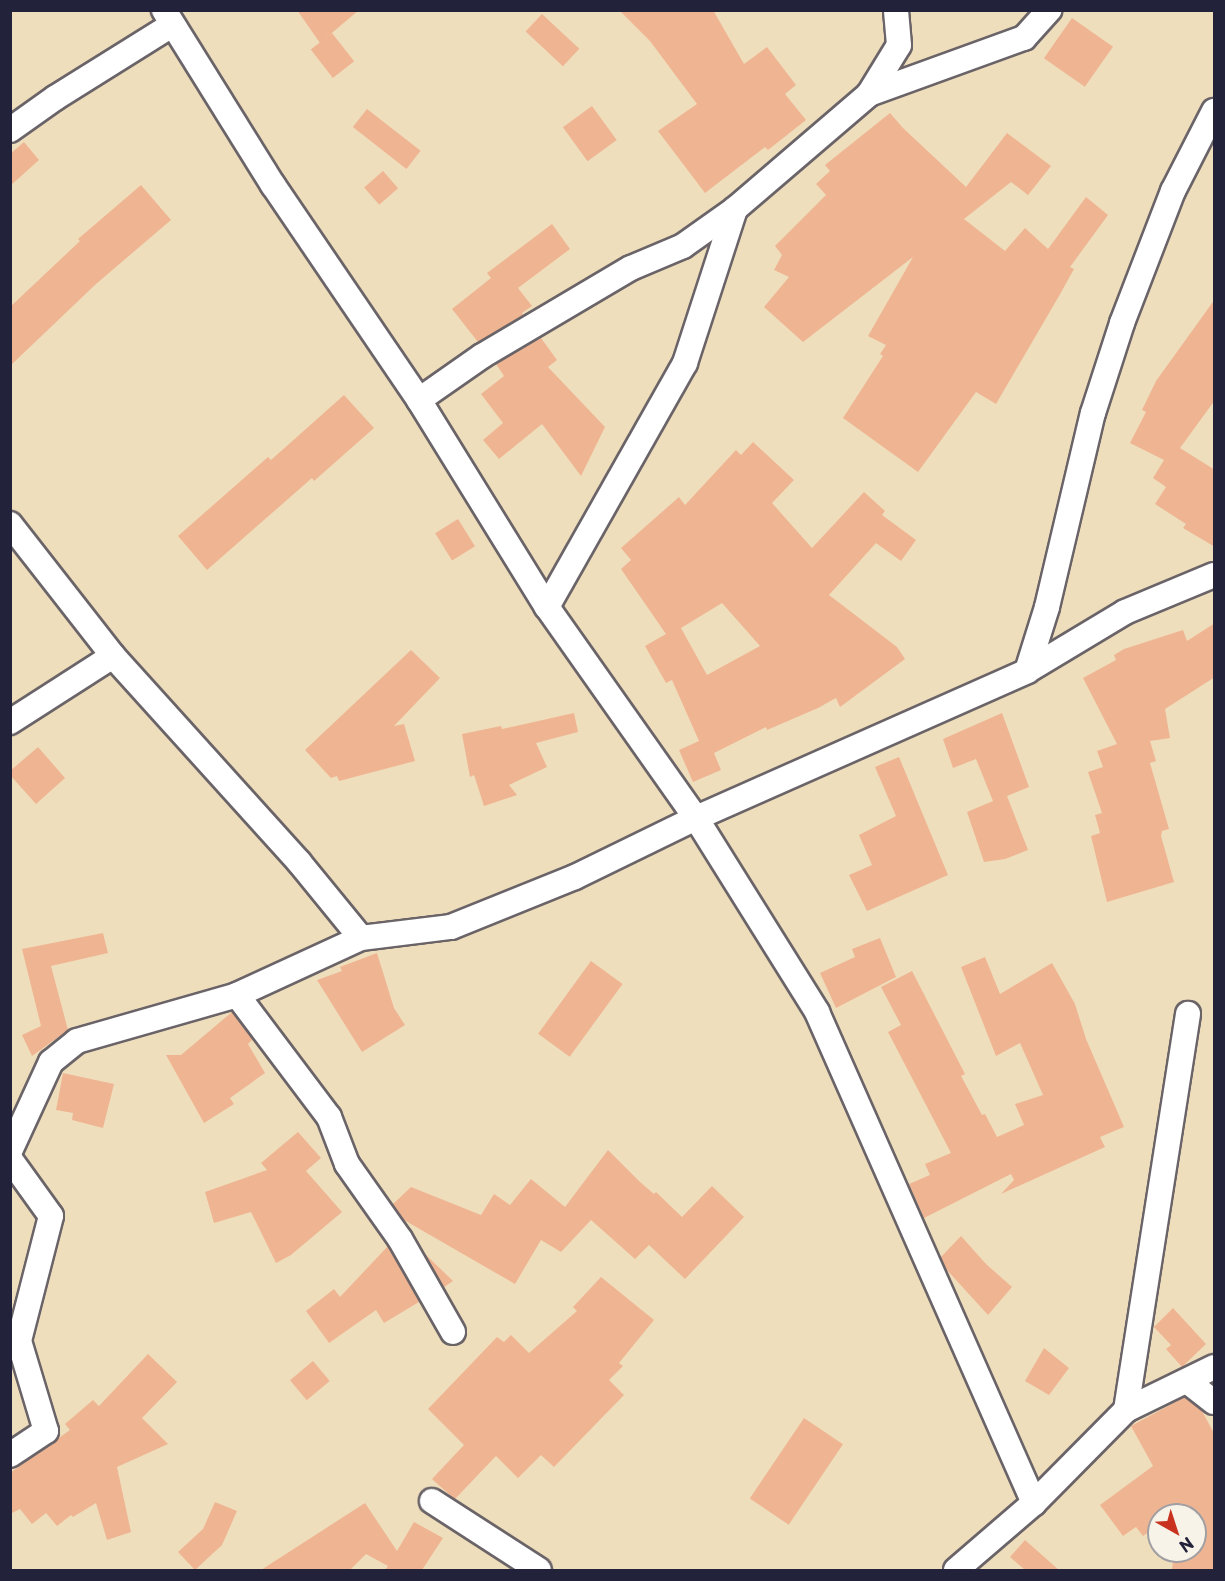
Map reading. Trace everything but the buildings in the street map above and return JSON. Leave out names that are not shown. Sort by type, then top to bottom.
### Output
[{"type":"street","points":[[419,400],[482,356],[631,268],[683,246],[735,209],[869,94],[899,45],[896,10]]},
{"type":"street","points":[[869,94],[1024,38],[1049,10]]},
{"type":"street","points":[[10,130],[168,18],[273,185],[419,400],[547,607],[696,818],[817,1012],[1034,1503]]},
{"type":"street","points":[[1027,671],[1047,607],[1093,413],[1122,323],[1173,191],[1215,111]]},
{"type":"street","points":[[547,607],[685,363],[735,209]]},
{"type":"street","points":[[10,524],[113,656],[299,862],[361,938]]},
{"type":"street","points":[[10,1151],[51,1062],[77,1041],[237,995],[361,938],[451,927],[575,878],[696,818],[1027,671],[1125,612],[1215,575]]},
{"type":"street","points":[[10,722],[113,656]]},
{"type":"street","points":[[237,995],[329,1118],[347,1164],[400,1239],[453,1332]]},
{"type":"street","points":[[1126,1410],[1188,1014]]},
{"type":"street","points":[[10,1159],[51,1216],[19,1341],[46,1431],[10,1455]]},
{"type":"street","points":[[957,1570],[1034,1503],[1126,1410],[1215,1367]]},
{"type":"street","points":[[1187,1381],[1215,1402]]},
{"type":"street","points":[[432,1501],[539,1570]]}]
